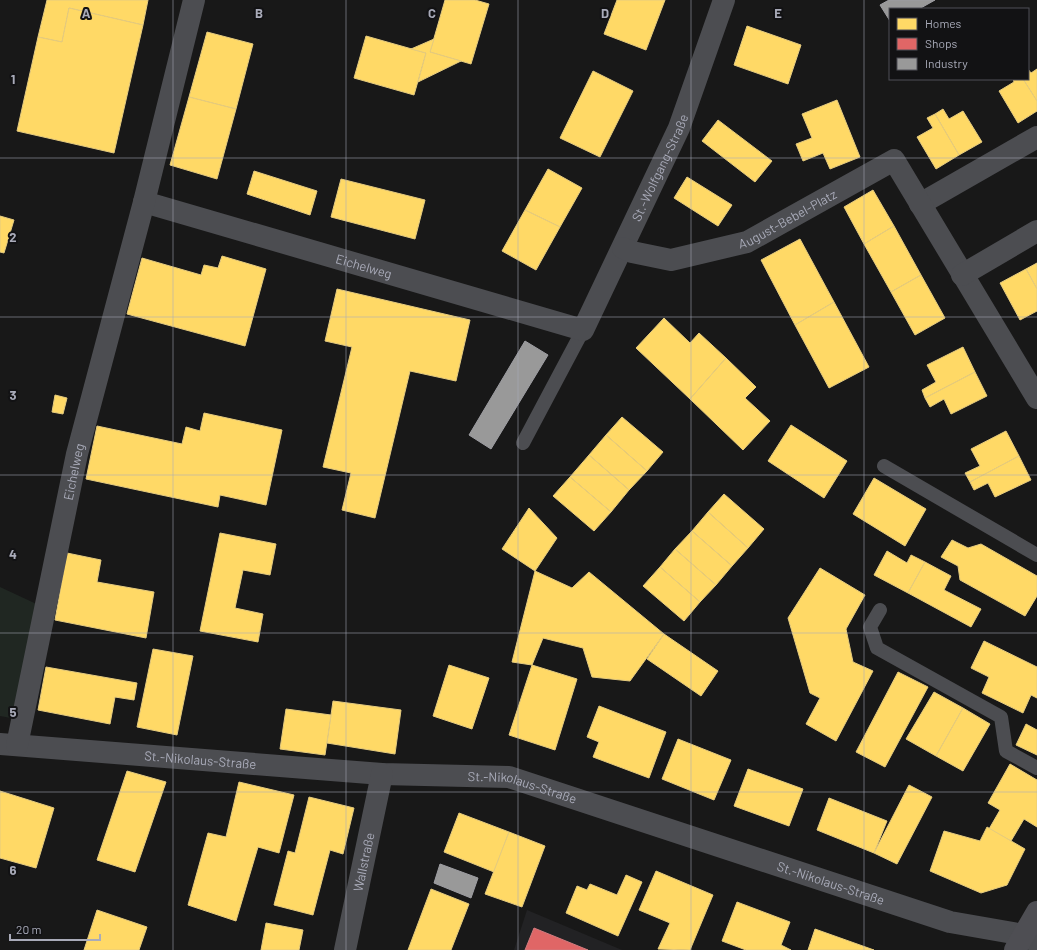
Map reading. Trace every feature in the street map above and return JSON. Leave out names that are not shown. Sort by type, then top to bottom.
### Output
[{"type":"main road","points":[[1025,942],[1037,912]]},
{"type":"street","name":"Eichelweg","points":[[9,745],[77,454],[144,202],[194,0]]},
{"type":"street","name":"St.-Wolfgang-Straße","points":[[584,330],[679,128],[724,0]]},
{"type":"street","points":[[920,204],[1037,137]]},
{"type":"street","name":"August-Bebel-Platz","points":[[623,248],[632,252],[671,260],[747,242],[894,160],[1037,398]]},
{"type":"street","name":"Eichelweg","points":[[144,202],[584,330]]},
{"type":"street","points":[[962,275],[1037,231]]},
{"type":"street","name":"St.-Nikolaus-Straße","points":[[9,745],[382,774],[509,777],[950,922],[1025,942]]},
{"type":"street","name":"Wallstraße","points":[[345,950],[382,774]]},
{"type":"lane","points":[[523,443],[584,330]]},
{"type":"lane","points":[[884,466],[1037,554]]},
{"type":"lane","points":[[880,610],[870,627],[877,648],[1001,717],[1006,751],[1037,768]]},
{"type":"shaded area","points":[[0,587],[45,608],[22,720],[0,716]]},
{"type":"shaded area","points":[[527,910],[622,950],[514,950]]},
{"type":"building: Homes","points":[[47,0],[148,0],[143,25],[69,8],[62,42],[38,37]]},
{"type":"building: Homes","points":[[445,0],[475,0],[489,4],[471,64],[430,52]]},
{"type":"building: Homes","points":[[617,0],[665,0],[646,50],[604,34]]},
{"type":"building: Homes","points":[[69,8],[143,25],[114,153],[17,131],[38,37],[62,42]]},
{"type":"building: Homes","points":[[747,26],[801,45],[788,84],[734,65]]},
{"type":"building: Homes","points":[[207,32],[253,44],[236,109],[189,97]]},
{"type":"building: Homes","points":[[366,36],[426,53],[414,95],[354,78]]},
{"type":"building: Homes","points":[[434,39],[430,52],[461,61],[418,82],[426,53],[411,49]]},
{"type":"building: Homes","points":[[1037,69],[1037,101],[1024,80],[1029,80],[1029,70],[1031,73]]},
{"type":"building: Homes","points":[[593,71],[633,91],[600,157],[560,138]]},
{"type":"building: Homes","points":[[1013,80],[1024,80],[1037,101],[1037,111],[1018,123],[999,91],[1014,82]]},
{"type":"building: Homes","points":[[189,97],[236,109],[217,179],[170,165]]},
{"type":"building: Homes","points":[[837,100],[860,157],[830,169],[823,153],[803,161],[796,144],[812,138],[802,114]]},
{"type":"building: Homes","points":[[943,109],[949,119],[963,111],[982,142],[959,155],[935,114]]},
{"type":"building: Homes","points":[[935,114],[959,155],[936,169],[917,137],[933,128],[927,118]]},
{"type":"building: Homes","points":[[718,120],[772,161],[755,182],[702,141]]},
{"type":"building: Homes","points":[[548,169],[582,188],[560,227],[525,210]]},
{"type":"building: Homes","points":[[254,171],[317,191],[310,215],[247,194]]},
{"type":"building: Homes","points":[[687,177],[732,205],[718,226],[674,198]]},
{"type":"building: Homes","points":[[341,179],[425,200],[415,239],[331,217]]},
{"type":"building: Homes","points":[[873,190],[894,226],[864,244],[844,207]]},
{"type":"building: Homes","points":[[525,210],[560,227],[536,270],[502,251]]},
{"type":"building: Homes","points":[[0,216],[14,220],[4,253],[0,252]]},
{"type":"building: Homes","points":[[894,226],[921,275],[891,292],[864,244]]},
{"type":"building: Homes","points":[[800,239],[834,302],[795,325],[761,260]]},
{"type":"building: Homes","points":[[222,256],[266,269],[245,346],[127,314],[142,258],[201,275],[204,265],[218,268]]},
{"type":"building: Homes","points":[[1037,263],[1037,289],[1026,269]]},
{"type":"building: Homes","points":[[1026,269],[1037,289],[1037,311],[1020,320],[1000,283]]},
{"type":"building: Homes","points":[[921,275],[945,318],[915,335],[891,292]]},
{"type":"building: Homes","points":[[337,289],[470,320],[456,381],[410,371],[375,518],[342,510],[351,473],[323,467],[352,347],[325,341]]},
{"type":"building: Homes","points":[[834,302],[869,367],[829,388],[795,325]]},
{"type":"building: Homes","points":[[664,318],[690,343],[699,333],[726,358],[690,399],[636,348]]},
{"type":"building: Homes","points":[[963,347],[975,372],[925,398],[922,390],[936,382],[927,365]]},
{"type":"building: Homes","points":[[726,358],[756,387],[745,398],[770,421],[743,450],[690,399]]},
{"type":"building: Homes","points":[[975,372],[987,396],[951,414],[944,399],[930,407],[925,398]]},
{"type":"building: Homes","points":[[55,395],[67,398],[63,414],[52,412]]},
{"type":"building: Homes","points":[[204,413],[282,430],[266,505],[220,495],[218,507],[86,479],[97,426],[182,444],[186,427],[200,431]]},
{"type":"building: Homes","points":[[622,417],[663,452],[647,471],[606,435]]},
{"type":"building: Homes","points":[[791,425],[847,461],[824,498],[768,461]]},
{"type":"building: Homes","points":[[1006,431],[1019,456],[970,482],[965,473],[980,466],[971,449]]},
{"type":"building: Homes","points":[[606,435],[647,471],[629,490],[589,455]]},
{"type":"building: Homes","points":[[589,455],[629,490],[611,512],[570,477]]},
{"type":"building: Homes","points":[[1019,456],[1031,480],[995,497],[988,483],[974,490],[970,482]]},
{"type":"building: Homes","points":[[570,477],[611,512],[594,531],[553,496]]},
{"type":"building: Homes","points":[[874,478],[926,509],[905,546],[853,514]]},
{"type":"building: Homes","points":[[724,494],[764,529],[748,548],[708,512]]},
{"type":"building: Homes","points":[[529,508],[557,538],[535,571],[502,549]]},
{"type":"building: Homes","points":[[708,512],[748,548],[732,566],[692,531]]},
{"type":"building: Homes","points":[[692,531],[732,566],[716,585],[675,549]]},
{"type":"building: Homes","points":[[220,533],[276,544],[270,575],[243,570],[235,608],[263,614],[258,642],[200,631]]},
{"type":"building: Homes","points":[[952,540],[968,548],[981,544],[1037,576],[1037,596],[1025,616],[960,580],[958,566],[941,557]]},
{"type":"building: Homes","points":[[675,549],[716,585],[700,602],[660,567]]},
{"type":"building: Homes","points":[[887,551],[907,563],[911,555],[925,562],[908,593],[874,575]]},
{"type":"building: Homes","points":[[67,553],[101,560],[97,582],[154,592],[146,638],[55,620]]},
{"type":"building: Homes","points":[[925,562],[951,576],[944,590],[981,609],[971,627],[908,593]]},
{"type":"building: Homes","points":[[660,567],[700,602],[684,621],[643,586]]},
{"type":"building: Homes","points":[[820,568],[865,595],[846,629],[853,662],[873,671],[836,741],[806,724],[820,698],[810,693],[788,618]]},
{"type":"building: Homes","points":[[535,571],[572,588],[589,572],[664,634],[630,681],[592,677],[583,648],[543,638],[532,665],[512,662]]},
{"type":"building: Homes","points":[[664,634],[718,671],[701,696],[647,659]]},
{"type":"building: Homes","points":[[984,641],[1037,667],[1037,698],[1031,695],[1023,713],[982,693],[989,677],[971,668]]},
{"type":"building: Homes","points":[[153,649],[193,656],[177,735],[137,727]]},
{"type":"building: Homes","points":[[449,665],[489,678],[472,729],[433,716]]},
{"type":"building: Homes","points":[[532,665],[577,679],[555,750],[509,735]]},
{"type":"building: Homes","points":[[46,667],[137,683],[134,700],[115,697],[110,724],[38,710]]},
{"type":"building: Homes","points":[[898,672],[928,687],[885,767],[856,752]]},
{"type":"building: Homes","points":[[934,692],[963,708],[936,756],[906,739]]},
{"type":"building: Homes","points":[[333,701],[401,710],[395,754],[327,743]]},
{"type":"building: Homes","points":[[599,706],[666,732],[649,778],[593,757],[599,742],[587,737]]},
{"type":"building: Homes","points":[[963,708],[990,724],[963,771],[936,756]]},
{"type":"building: Homes","points":[[286,709],[331,715],[325,755],[280,749]]},
{"type":"building: Homes","points":[[1026,724],[1037,730],[1037,755],[1016,745]]},
{"type":"building: Homes","points":[[678,739],[731,760],[714,800],[662,779]]},
{"type":"building: Homes","points":[[1010,764],[1037,780],[1037,827],[1024,819],[1011,841],[989,829],[1000,810],[988,803]]},
{"type":"building: Homes","points":[[748,769],[803,789],[789,826],[734,806]]},
{"type":"building: Homes","points":[[127,771],[166,782],[135,872],[97,860]]},
{"type":"building: Homes","points":[[239,782],[294,795],[279,853],[258,847],[236,921],[188,905],[208,833],[226,837]]},
{"type":"building: Homes","points":[[909,785],[932,797],[897,864],[874,853]]},
{"type":"building: Homes","points":[[0,791],[54,808],[36,868],[0,858]]},
{"type":"building: Homes","points":[[309,797],[354,808],[343,854],[330,850],[313,915],[274,905],[288,851],[295,853]]},
{"type":"building: Homes","points":[[829,798],[887,821],[874,853],[817,830]]},
{"type":"building: Homes","points":[[459,813],[509,832],[494,872],[444,852]]},
{"type":"building: Homes","points":[[987,827],[1025,849],[1007,885],[981,893],[930,871],[944,831],[980,841]]},
{"type":"building: Homes","points":[[509,832],[545,846],[522,907],[485,894]]},
{"type":"building: Homes","points":[[656,871],[713,895],[690,950],[658,949],[670,923],[639,910]]},
{"type":"building: Homes","points":[[626,875],[642,882],[618,936],[566,913],[577,886],[587,890],[590,884],[617,895]]},
{"type":"building: Homes","points":[[431,889],[469,904],[451,950],[408,950]]},
{"type":"building: Homes","points":[[737,902],[790,922],[781,945],[791,950],[746,950],[722,941]]},
{"type":"building: Homes","points":[[97,910],[147,927],[139,950],[84,950]]},
{"type":"building: Homes","points":[[266,923],[303,930],[299,950],[261,950]]},
{"type":"building: Homes","points":[[815,929],[874,950],[808,950]]},
{"type":"building: Shops","points":[[534,928],[588,950],[525,950]]},
{"type":"building: Industry","points":[[889,0],[935,0],[921,8],[889,8],[889,19],[880,5]]},
{"type":"building: Industry","points":[[525,341],[548,355],[491,449],[469,435]]},
{"type":"building: Industry","points":[[440,864],[478,878],[471,898],[434,883]]}]
